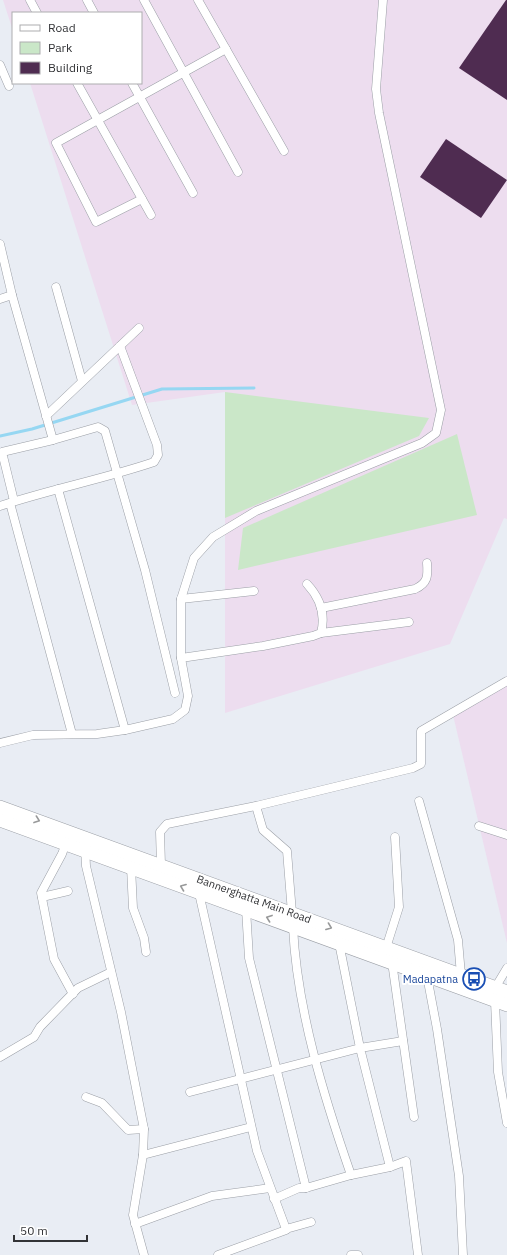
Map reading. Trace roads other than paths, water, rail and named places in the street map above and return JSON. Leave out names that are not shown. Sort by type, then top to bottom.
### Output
[{"type":"main road","name":"Bannerghatta Main Road","points":[[0,807],[87,845],[161,865],[461,975],[501,996]]},
{"type":"main road","points":[[0,820],[66,843],[87,845],[131,867],[427,976],[501,996]]},
{"type":"street","points":[[30,0],[36,12]]},
{"type":"street","points":[[86,0],[93,12]]},
{"type":"street","points":[[144,0],[238,172]]},
{"type":"street","points":[[198,0],[284,152]]},
{"type":"street","points":[[0,743],[33,735],[97,734],[125,730],[174,719],[185,710],[188,696],[180,658],[181,599],[194,558],[213,537],[256,511],[422,443],[436,433],[441,410],[379,113],[376,89],[382,0]]},
{"type":"street","points":[[142,199],[96,222],[56,143],[226,49]]},
{"type":"street","points":[[0,65],[9,86]]},
{"type":"street","points":[[78,84],[151,215]]},
{"type":"street","points":[[133,84],[193,193]]},
{"type":"street","points":[[0,244],[12,295],[53,440]]},
{"type":"street","points":[[56,287],[82,382]]},
{"type":"street","points":[[0,298],[12,295]]},
{"type":"street","points":[[46,416],[139,328]]},
{"type":"street","points":[[0,506],[58,488],[117,474],[154,462],[158,455],[157,445],[120,346]]},
{"type":"street","points":[[72,734],[12,502],[1,447],[53,440],[98,427],[105,431],[145,570],[175,693]]},
{"type":"street","points":[[58,488],[125,730]]},
{"type":"street","points":[[321,608],[415,589],[426,582],[428,577],[428,563]]},
{"type":"street","points":[[307,584],[317,594],[323,624],[321,633]]},
{"type":"street","points":[[181,599],[254,590]]},
{"type":"street","points":[[180,658],[263,646],[321,633],[409,622]]},
{"type":"street","points":[[161,865],[160,832],[167,824],[256,806],[413,768],[421,764],[421,731],[507,681]]},
{"type":"street","points":[[419,801],[458,940],[461,975]]},
{"type":"street","points":[[256,806],[263,830],[287,851],[292,913]]},
{"type":"street","points":[[479,826],[507,835]]},
{"type":"street","points":[[386,948],[399,907],[395,837]]},
{"type":"street","points":[[66,843],[62,854],[41,893],[54,958],[73,994]]},
{"type":"street","points":[[87,845],[86,866],[111,972],[144,1129],[143,1155],[133,1215],[144,1255]]},
{"type":"street","points":[[131,867],[133,908],[144,938],[146,952]]},
{"type":"street","points":[[42,897],[68,891]]},
{"type":"street","points":[[199,893],[259,1160],[286,1230]]},
{"type":"street","points":[[246,909],[249,958],[306,1188]]},
{"type":"street","points":[[293,927],[295,961],[316,1059],[327,1106],[351,1175]]},
{"type":"street","points":[[339,943],[360,1048],[390,1167]]},
{"type":"street","points":[[392,962],[414,1117]]},
{"type":"street","points":[[507,968],[501,996],[498,1072],[507,1123]]},
{"type":"street","points":[[0,1057],[34,1037],[40,1027],[78,988],[111,972]]},
{"type":"street","points":[[427,976],[438,1029],[459,1176],[463,1255]]},
{"type":"street","points":[[190,1092],[360,1048],[403,1041]]},
{"type":"street","points":[[86,1097],[102,1103],[128,1130],[144,1129]]},
{"type":"street","points":[[143,1155],[251,1127]]},
{"type":"street","points":[[274,1199],[299,1188],[306,1188],[351,1175],[390,1167],[406,1161],[418,1255]]},
{"type":"street","points":[[135,1224],[212,1196],[270,1188]]},
{"type":"street","points":[[218,1255],[311,1222]]},
{"type":"street","points":[[351,1255],[358,1255]]},
{"type":"waterway","points":[[0,436],[32,429],[162,389],[254,388]]},
{"type":"place","name":"Madapatna","points":[[474,979]]}]
